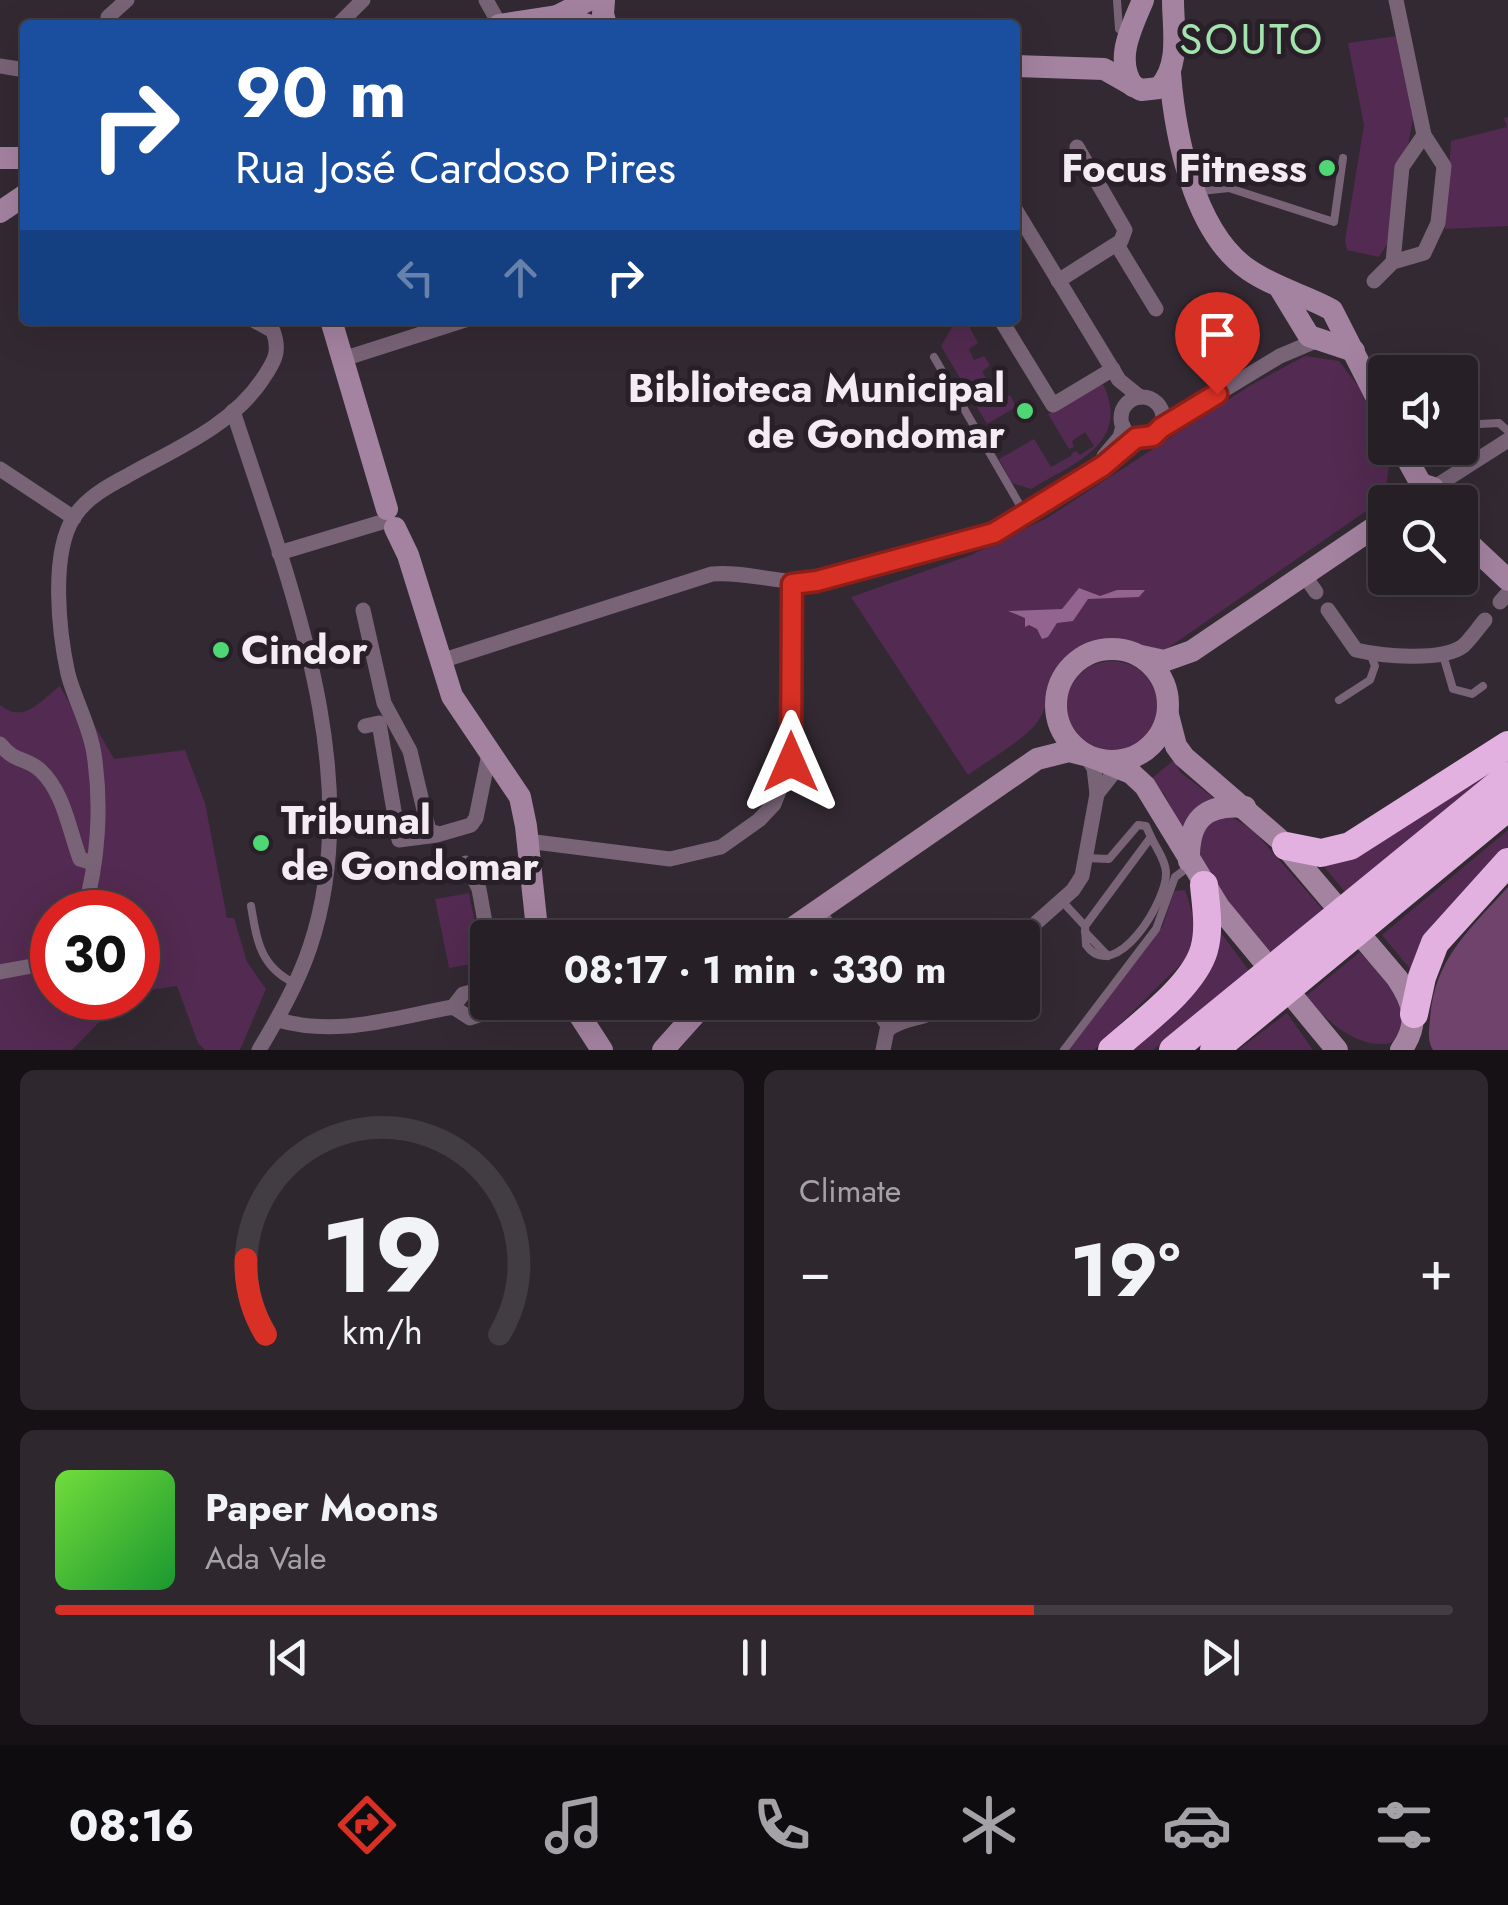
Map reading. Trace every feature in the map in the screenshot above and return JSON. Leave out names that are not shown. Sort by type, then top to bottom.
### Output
[{"type":"highway","points":[[1286,846],[1321,853],[1350,846],[1508,745]]},
{"type":"highway","points":[[1173,1050],[1508,776]]},
{"type":"highway","points":[[1214,1050],[1508,808]]},
{"type":"highway","points":[[1410,1037],[1422,977],[1435,944],[1508,862]]},
{"type":"highway","points":[[1112,1050],[1187,981],[1203,953],[1208,929],[1195,870]]},
{"type":"main road","points":[[532,20],[557,16],[590,0]]},
{"type":"main road","points":[[1137,88],[1125,70],[1130,31],[1140,0]]},
{"type":"main road","points":[[1172,0],[1174,54],[1170,73],[1178,134],[1211,230],[1230,255],[1281,290],[1317,326],[1354,351],[1368,379]]},
{"type":"main road","points":[[557,16],[571,20]]},
{"type":"main road","points":[[1020,66],[1104,69],[1161,108],[1178,134]]},
{"type":"main road","points":[[1137,88],[1159,88],[1170,73]]},
{"type":"main road","points":[[333,325],[388,520],[408,555],[460,710],[520,796],[536,920]]},
{"type":"main road","points":[[1037,759],[1054,730],[1062,679],[1087,654],[1122,649],[1164,661],[1192,652],[1310,584],[1368,535]]},
{"type":"main road","points":[[1478,557],[1506,592]]},
{"type":"main road","points":[[802,920],[1037,759],[1069,751],[1111,760],[1152,746],[1162,732],[1173,674],[1192,652]]},
{"type":"main road","points":[[1138,655],[1153,665],[1163,680],[1176,746],[1184,757],[1286,846],[1388,966],[1410,998],[1410,1037]]},
{"type":"main road","points":[[1056,713],[1071,744],[1111,760],[1158,801],[1195,870],[1242,936],[1338,1050]]},
{"type":"main road","points":[[1195,870],[1192,831],[1199,819],[1210,810],[1245,807]]},
{"type":"main road","points":[[583,1020],[602,1050]]},
{"type":"main road","points":[[672,1046],[692,1020]]},
{"type":"street","points":[[109,20],[127,0]]},
{"type":"street","points":[[343,20],[363,0]]},
{"type":"street","points":[[1374,280],[1393,262],[1424,253],[1438,224],[1444,166],[1424,136],[1396,0]]},
{"type":"street","points":[[1393,262],[1402,167],[1424,136]]},
{"type":"street","points":[[1058,281],[1122,242],[1125,230],[1078,146]]},
{"type":"street","points":[[999,525],[1020,507],[1108,453],[1120,438],[1124,408],[1116,375],[1020,217]]},
{"type":"street","points":[[1116,244],[1156,309]]},
{"type":"street","points":[[88,890],[98,796],[94,750],[68,674],[58,572],[74,518],[99,491],[205,433],[256,389],[274,362],[278,346],[273,331],[263,325]]},
{"type":"street","points":[[343,359],[449,325]]},
{"type":"street","points":[[1005,325],[1053,405],[1116,375]]},
{"type":"street","points":[[1122,426],[1136,438],[1148,439],[1195,405],[1280,356],[1317,326]]},
{"type":"street","points":[[1116,375],[1163,414],[1161,428]]},
{"type":"street","points":[[1124,408],[1148,400],[1195,405]]},
{"type":"street","points":[[234,411],[279,553],[320,704],[331,775],[332,825],[325,884],[310,947],[278,1020],[259,1050]]},
{"type":"street","points":[[441,660],[712,574],[750,574],[792,584],[817,581],[950,544],[999,525],[1103,466],[1136,438]]},
{"type":"street","points":[[1438,485],[1508,440]]},
{"type":"street","points":[[0,469],[74,518]]},
{"type":"street","points":[[279,553],[388,520]]},
{"type":"street","points":[[527,842],[670,858],[721,847],[759,820],[774,804],[791,762],[792,584]]},
{"type":"street","points":[[363,610],[384,703],[410,751],[426,826],[440,834]]},
{"type":"street","points":[[1328,610],[1356,650],[1370,653],[1443,655],[1462,646],[1484,620]]},
{"type":"street","points":[[365,726],[379,723],[400,840],[462,830],[476,818],[490,748]]},
{"type":"street","points":[[0,744],[6,758],[40,770],[52,786],[80,859],[92,864]]},
{"type":"street","points":[[1097,794],[1094,768],[1111,760]]},
{"type":"street","points":[[1039,920],[1079,884],[1097,794],[1111,760]]},
{"type":"street","points":[[466,864],[479,890],[485,920]]},
{"type":"street","points":[[812,913],[815,920]]},
{"type":"street","points":[[812,913],[819,920]]},
{"type":"street","points":[[0,972],[30,966]]},
{"type":"street","points":[[278,1020],[305,1028],[336,1029],[452,1007],[462,994],[470,992]]},
{"type":"street","points":[[452,1007],[470,1018]]},
{"type":"street","points":[[891,1020],[896,1025]]},
{"type":"street","points":[[883,1050],[896,1025],[894,1020]]},
{"type":"street","points":[[896,1025],[918,1020]]},
{"type":"lane","points":[[1116,0],[1119,28],[1130,31]]},
{"type":"lane","points":[[1196,192],[1229,188],[1334,222],[1343,158]]},
{"type":"lane","points":[[934,356],[1020,507]]},
{"type":"lane","points":[[1478,424],[1499,423],[1508,431]]},
{"type":"lane","points":[[1340,700],[1370,680],[1375,666],[1370,653]]},
{"type":"lane","points":[[1443,655],[1453,689],[1472,694],[1482,686]]},
{"type":"lane","points":[[1061,900],[1085,929],[1090,951],[1108,956],[1126,948],[1155,910],[1166,872],[1146,826],[1138,824],[1109,858],[1086,858]]},
{"type":"lane","points":[[1085,929],[1151,837]]},
{"type":"lane","points":[[1064,1050],[1156,929],[1175,877],[1195,870]]},
{"type":"lane","points":[[251,906],[260,953],[276,974],[294,983]]},
{"type":"shaded area","points":[[1397,36],[1413,118],[1391,238],[1379,257],[1347,250],[1345,240],[1364,125],[1348,43]]},
{"type":"shaded area","points":[[1508,117],[1508,226],[1445,229],[1451,141],[1507,127],[1504,118]]},
{"type":"shaded area","points":[[953,325],[970,325],[978,343],[969,349],[974,360],[984,356],[990,365],[982,372],[988,381],[997,376],[1002,384],[994,391],[1000,401],[1010,395],[1016,407],[987,424],[941,346]]},
{"type":"shaded area","points":[[1305,356],[1339,361],[1368,405],[1368,465],[1389,465],[1386,485],[1368,485],[1368,510],[1165,650],[1111,642],[1076,651],[1059,668],[1036,724],[968,775],[851,597],[971,555],[1047,518],[1251,385]]},
{"type":"shaded area","points":[[1102,382],[1110,403],[1110,421],[1094,449],[1031,489],[1012,483],[999,459],[1034,439],[1051,467],[1076,451],[1080,455],[1094,446],[1085,432],[1072,441],[1074,447],[1069,449],[1048,414]]},
{"type":"shaded area","points":[[1079,588],[1100,596],[1117,590],[1145,590],[1139,597],[1088,599],[1073,621],[1057,623],[1048,637],[1042,639],[1037,629],[1025,627],[1025,618],[1008,611],[1062,609]]},
{"type":"shaded area","points":[[1112,661],[1129,665],[1144,675],[1154,690],[1158,707],[1154,724],[1144,739],[1129,749],[1112,753],[1095,749],[1080,739],[1070,724],[1066,707],[1070,690],[1080,675],[1095,665]]},
{"type":"shaded area","points":[[60,686],[77,717],[95,726],[114,759],[185,750],[205,803],[227,918],[234,918],[247,962],[266,989],[240,1050],[205,1050],[198,1043],[177,986],[160,989],[160,890],[30,890],[30,1020],[101,1020],[72,1050],[0,1050],[0,705],[24,712]]},
{"type":"shaded area","points":[[1508,755],[1508,762],[1345,892],[1323,865]]},
{"type":"shaded area","points":[[1174,760],[1180,772],[1215,799],[1189,817],[1181,828],[1165,795],[1151,779]]},
{"type":"shaded area","points":[[1230,816],[1252,829],[1324,911],[1271,954],[1201,862],[1198,837],[1211,821]]},
{"type":"shaded area","points":[[1508,830],[1508,849],[1411,970],[1382,935]]},
{"type":"shaded area","points":[[1508,887],[1508,1050],[1433,1050],[1429,1028],[1433,998],[1446,962]]},
{"type":"shaded area","points":[[1185,890],[1194,926],[1185,960],[1094,1050],[1069,1050],[1163,925],[1174,891]]},
{"type":"shaded area","points":[[469,893],[474,920],[470,920],[470,964],[449,968],[435,899]]},
{"type":"shaded area","points":[[1213,933],[1221,933],[1250,972],[1153,1050],[1121,1050]]},
{"type":"shaded area","points":[[1360,952],[1400,1000],[1402,1023],[1391,1043],[1366,1042],[1342,1031],[1306,996]]},
{"type":"shaded area","points":[[1287,1013],[1313,1050],[1238,1050]]},
{"type":"place","name":"Focus Fitness","points":[[1327,168]]},
{"type":"place","name":"Biblioteca Municipal de Gondomar","points":[[1025,411]]},
{"type":"place","name":"Cindor","points":[[221,650]]},
{"type":"place","name":"Tribunal de Gondomar","points":[[261,843]]},
{"type":"district","name":"SOUTO","points":[[1252,39]]},
{"type":"route","points":[[791,762],[792,584],[817,581],[994,533],[1103,466],[1136,438],[1148,439],[1217,394]]}]
